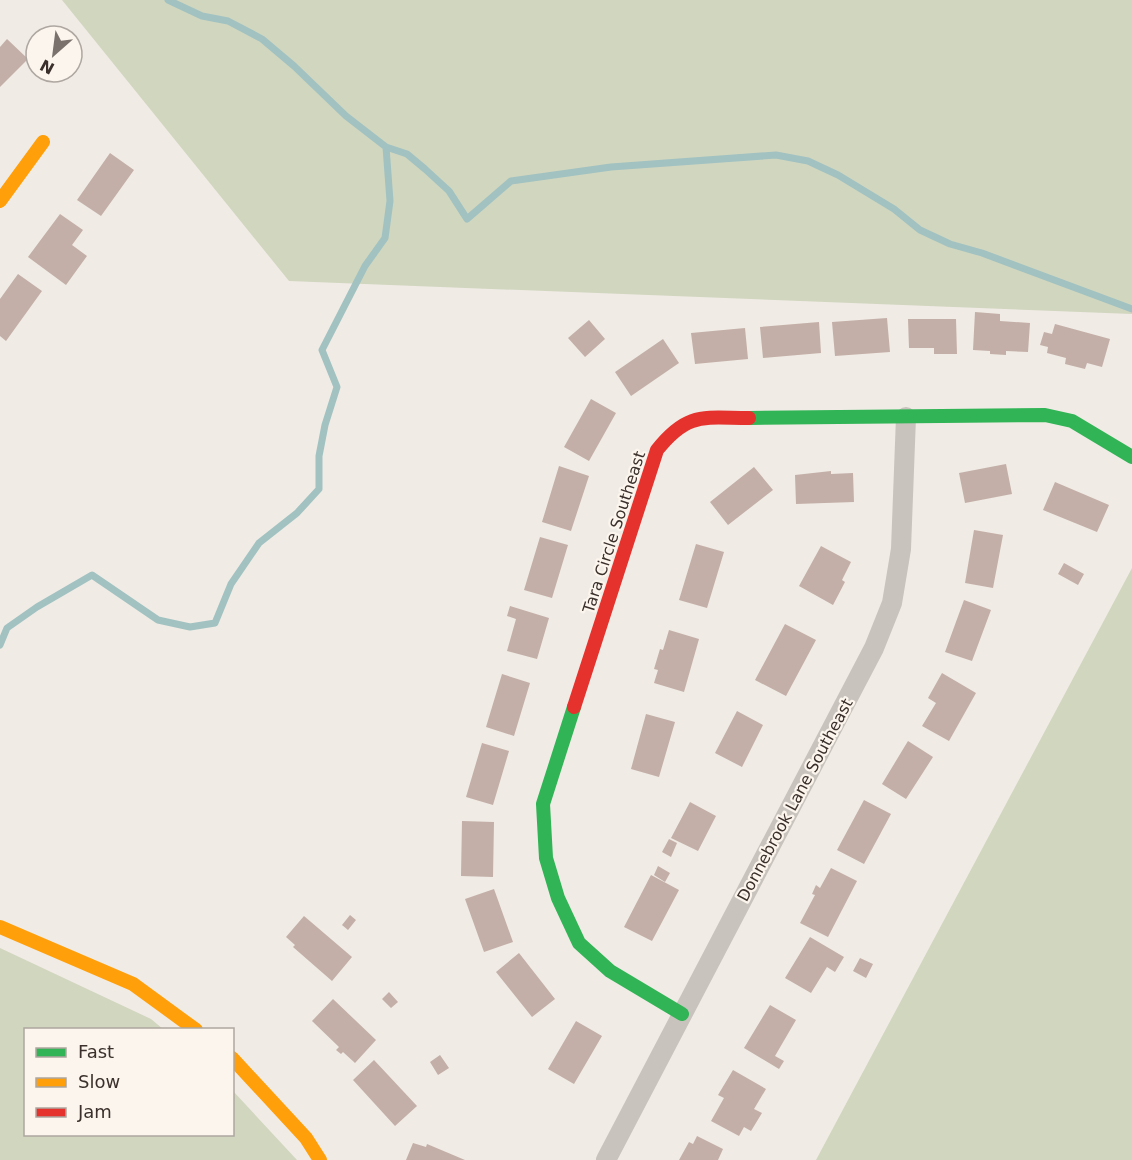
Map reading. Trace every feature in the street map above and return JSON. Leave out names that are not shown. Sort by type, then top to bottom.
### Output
[{"type":"street","points":[[0,201],[42,142]]},
{"type":"street","name":"Tara Circle Southeast","points":[[682,1014],[610,971],[579,943],[558,898],[546,858],[543,804],[657,450],[671,432],[695,418],[1046,415],[1072,421],[1132,457]]},
{"type":"street","name":"Donnebrook Lane Southeast","points":[[606,1160],[874,648],[892,603],[901,549],[906,417]]},
{"type":"street","points":[[1,927],[133,984],[195,1028]]},
{"type":"street","points":[[234,1060],[306,1138],[320,1160]]},
{"type":"green space","points":[[62,0],[1132,0],[1132,314],[289,281],[84,27],[84,24],[81,24]]},
{"type":"green space","points":[[1132,568],[1132,1160],[816,1160]]},
{"type":"green space","points":[[0,948],[151,1019],[162,1028],[24,1028],[24,1136],[234,1136],[234,1092],[297,1160],[0,1160]]},
{"type":"building","points":[[7,39],[24,55],[24,63],[0,87],[0,47]]},
{"type":"building","points":[[110,153],[134,170],[101,216],[77,200]]},
{"type":"building","points":[[60,214],[83,230],[72,245],[87,256],[66,285],[28,257]]},
{"type":"building","points":[[18,274],[42,291],[6,341],[0,336],[0,299]]},
{"type":"building","points":[[975,312],[1000,314],[1000,321],[1030,323],[1028,352],[1006,351],[1006,355],[973,350]]},
{"type":"building","points":[[887,318],[890,352],[835,356],[832,322]]},
{"type":"building","points":[[908,319],[956,319],[957,354],[934,354],[934,348],[909,348]]},
{"type":"building","points":[[589,320],[605,339],[585,357],[568,338]]},
{"type":"building","points":[[819,322],[821,353],[763,358],[760,327]]},
{"type":"building","points":[[1055,324],[1110,339],[1102,367],[1087,363],[1085,369],[1065,364],[1066,358],[1047,353],[1048,347],[1040,345],[1044,332],[1052,334]]},
{"type":"building","points":[[745,328],[748,359],[695,364],[691,333]]},
{"type":"building","points":[[663,339],[679,363],[631,396],[615,372]]},
{"type":"building","points":[[591,399],[616,413],[589,461],[564,447]]},
{"type":"building","points":[[1006,464],[1012,494],[965,503],[959,473]]},
{"type":"building","points":[[559,466],[589,476],[571,531],[542,522]]},
{"type":"building","points":[[754,467],[773,490],[728,525],[710,502]]},
{"type":"building","points":[[831,471],[831,474],[853,473],[854,502],[796,504],[795,475]]},
{"type":"building","points":[[1055,482],[1109,505],[1097,532],[1043,510]]},
{"type":"building","points":[[974,530],[1003,535],[993,588],[965,583]]},
{"type":"building","points":[[540,537],[568,545],[552,598],[524,590]]},
{"type":"building","points":[[696,544],[724,552],[707,608],[679,600]]},
{"type":"building","points":[[821,546],[851,562],[842,580],[845,582],[833,605],[799,586]]},
{"type":"building","points":[[1064,563],[1084,574],[1078,585],[1058,574]]},
{"type":"building","points":[[964,600],[991,610],[972,661],[945,652]]},
{"type":"building","points":[[510,606],[549,618],[537,659],[507,651],[516,619],[507,616]]},
{"type":"building","points":[[785,624],[816,640],[786,696],[755,680]]},
{"type":"building","points":[[669,630],[699,639],[684,692],[654,683],[658,670],[654,669]]},
{"type":"building","points":[[942,673],[976,693],[949,741],[922,726],[936,703],[928,698]]},
{"type":"building","points":[[502,674],[530,683],[514,736],[486,727]]},
{"type":"building","points":[[737,711],[763,725],[742,767],[715,753]]},
{"type":"building","points":[[646,714],[675,722],[659,777],[631,769]]},
{"type":"building","points":[[908,741],[933,757],[906,799],[882,784]]},
{"type":"building","points":[[482,743],[509,751],[493,805],[466,797]]},
{"type":"building","points":[[864,800],[891,814],[864,864],[837,850]]},
{"type":"building","points":[[690,802],[716,816],[698,851],[671,838]]},
{"type":"building","points":[[462,821],[494,822],[493,877],[461,876]]},
{"type":"building","points":[[669,839],[677,843],[671,857],[662,852]]},
{"type":"building","points":[[658,866],[670,873],[665,882],[654,875]]},
{"type":"building","points":[[831,868],[857,881],[828,937],[800,923],[815,895],[812,894],[816,885],[820,888]]},
{"type":"building","points":[[651,875],[679,890],[652,941],[624,927]]},
{"type":"building","points":[[494,889],[513,942],[484,952],[465,899]]},
{"type":"building","points":[[350,915],[356,920],[348,930],[342,925]]},
{"type":"building","points":[[304,916],[352,957],[332,981],[293,947],[295,945],[286,937]]},
{"type":"building","points":[[810,937],[844,957],[835,972],[827,967],[811,993],[785,978]]},
{"type":"building","points":[[519,953],[555,999],[532,1017],[496,972]]},
{"type":"building","points":[[860,958],[873,964],[866,978],[853,971]]},
{"type":"building","points":[[389,992],[398,1002],[391,1008],[382,999]]},
{"type":"building","points":[[333,999],[376,1040],[355,1063],[343,1052],[341,1054],[336,1050],[339,1047],[312,1021]]},
{"type":"building","points":[[770,1005],[796,1020],[775,1056],[784,1061],[779,1069],[744,1048]]},
{"type":"building","points":[[576,1021],[602,1036],[574,1084],[548,1069]]},
{"type":"building","points":[[440,1055],[449,1068],[438,1075],[430,1062]]},
{"type":"building","points":[[374,1060],[417,1106],[395,1126],[353,1080]]},
{"type":"building","points":[[733,1070],[766,1089],[754,1109],[762,1113],[751,1131],[744,1127],[739,1136],[711,1121],[724,1098],[718,1095]]},
{"type":"building","points":[[697,1136],[723,1149],[718,1160],[679,1160],[689,1142],[693,1144]]},
{"type":"building","points":[[413,1143],[426,1147],[427,1144],[465,1160],[406,1160]]},
{"type":"waterway","points":[[168,0],[202,16],[228,21],[262,39],[346,116],[386,147],[407,154],[425,169],[449,191],[467,219],[511,181],[611,167],[776,155],[808,161],[838,175],[894,209],[920,230],[950,244],[982,253],[1132,309]]},
{"type":"waterway","points":[[0,645],[7,628],[37,607],[92,575],[158,620],[190,627],[215,623],[231,584],[259,543],[297,513],[319,489],[319,456],[325,425],[337,387],[322,350],[365,266],[385,238],[390,201],[386,147]]},
{"type":"traffic: fast","points":[[749,418],[1045,415],[1072,421],[1132,457]]},
{"type":"traffic: fast","points":[[574,707],[543,804],[546,858],[558,898],[579,943],[610,971],[682,1014]]},
{"type":"traffic: slow","points":[[0,201],[43,142]]},
{"type":"traffic: slow","points":[[0,927],[133,984],[193,1028]]},
{"type":"traffic: slow","points":[[234,1060],[306,1138],[320,1160]]},
{"type":"traffic: jam","points":[[574,707],[657,450],[678,429],[698,419],[749,418]]}]
